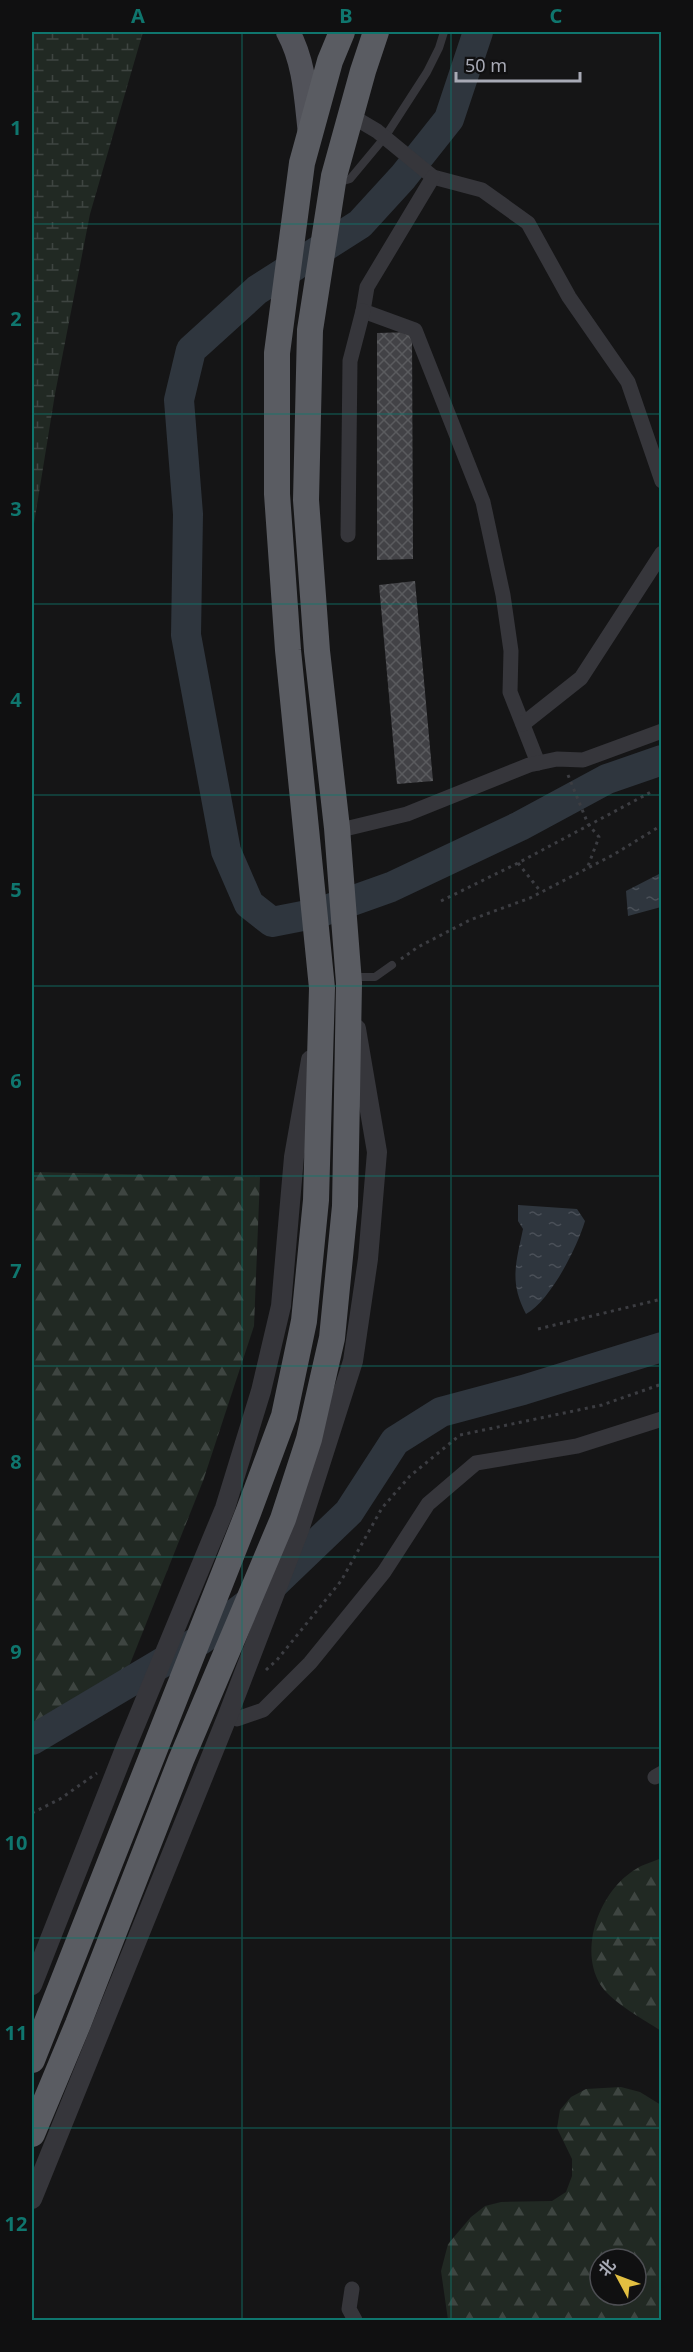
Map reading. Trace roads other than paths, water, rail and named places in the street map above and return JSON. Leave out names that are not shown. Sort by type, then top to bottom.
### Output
[{"type":"highway","points":[[32,2060],[248,1513],[284,1416],[304,1321],[316,1200],[322,988],[288,650],[277,494],[277,353],[302,164],[330,61],[342,32]]},
{"type":"highway","points":[[32,2134],[78,2024],[181,1760],[291,1525],[332,1338],[345,1206],[349,980],[337,828],[317,651],[306,500],[310,330],[334,180],[350,115],[376,32]]},
{"type":"main road","points":[[288,32],[295,45],[302,73],[310,135]]},
{"type":"street","points":[[350,115],[385,137],[433,177],[482,190],[528,223],[569,297],[628,382],[662,481]]},
{"type":"street","points":[[348,535],[350,361],[367,287],[433,177]]},
{"type":"street","points":[[363,311],[414,330],[483,502],[492,536],[507,618],[511,651],[510,692],[538,763]]},
{"type":"street","points":[[523,724],[581,678],[662,553]]},
{"type":"street","points":[[337,828],[350,828],[407,814],[538,763],[557,759],[583,760],[662,731]]},
{"type":"street","points":[[32,1985],[123,1754],[225,1508],[261,1391],[281,1306],[294,1156],[322,988]]},
{"type":"street","points":[[228,1715],[237,1719],[263,1710],[310,1663],[384,1572],[428,1504],[476,1463],[577,1446],[662,1419]]},
{"type":"street","points":[[32,2199],[228,1715],[291,1525]]},
{"type":"street","points":[[352,2289],[349,2308],[355,2320]]},
{"type":"lane","points":[[334,180],[350,179],[385,137],[427,72],[444,32]]},
{"type":"lane","points":[[349,980],[375,977],[392,965]]},
{"type":"water","points":[[661,873],[661,907],[628,916],[626,891]]},
{"type":"water","points":[[518,1205],[577,1209],[585,1221],[562,1273],[544,1298],[526,1314],[517,1292],[516,1282],[516,1262],[523,1229],[518,1221]]},
{"type":"waterway","points":[[478,32],[449,119],[403,177],[360,224],[257,290],[191,350],[179,400],[188,514],[186,635],[226,851],[249,904],[272,922],[318,913],[391,887],[520,826],[607,779],[662,760]]},
{"type":"waterway","points":[[32,1740],[202,1639],[275,1583],[349,1512],[395,1441],[441,1412],[523,1390],[662,1347]]}]
